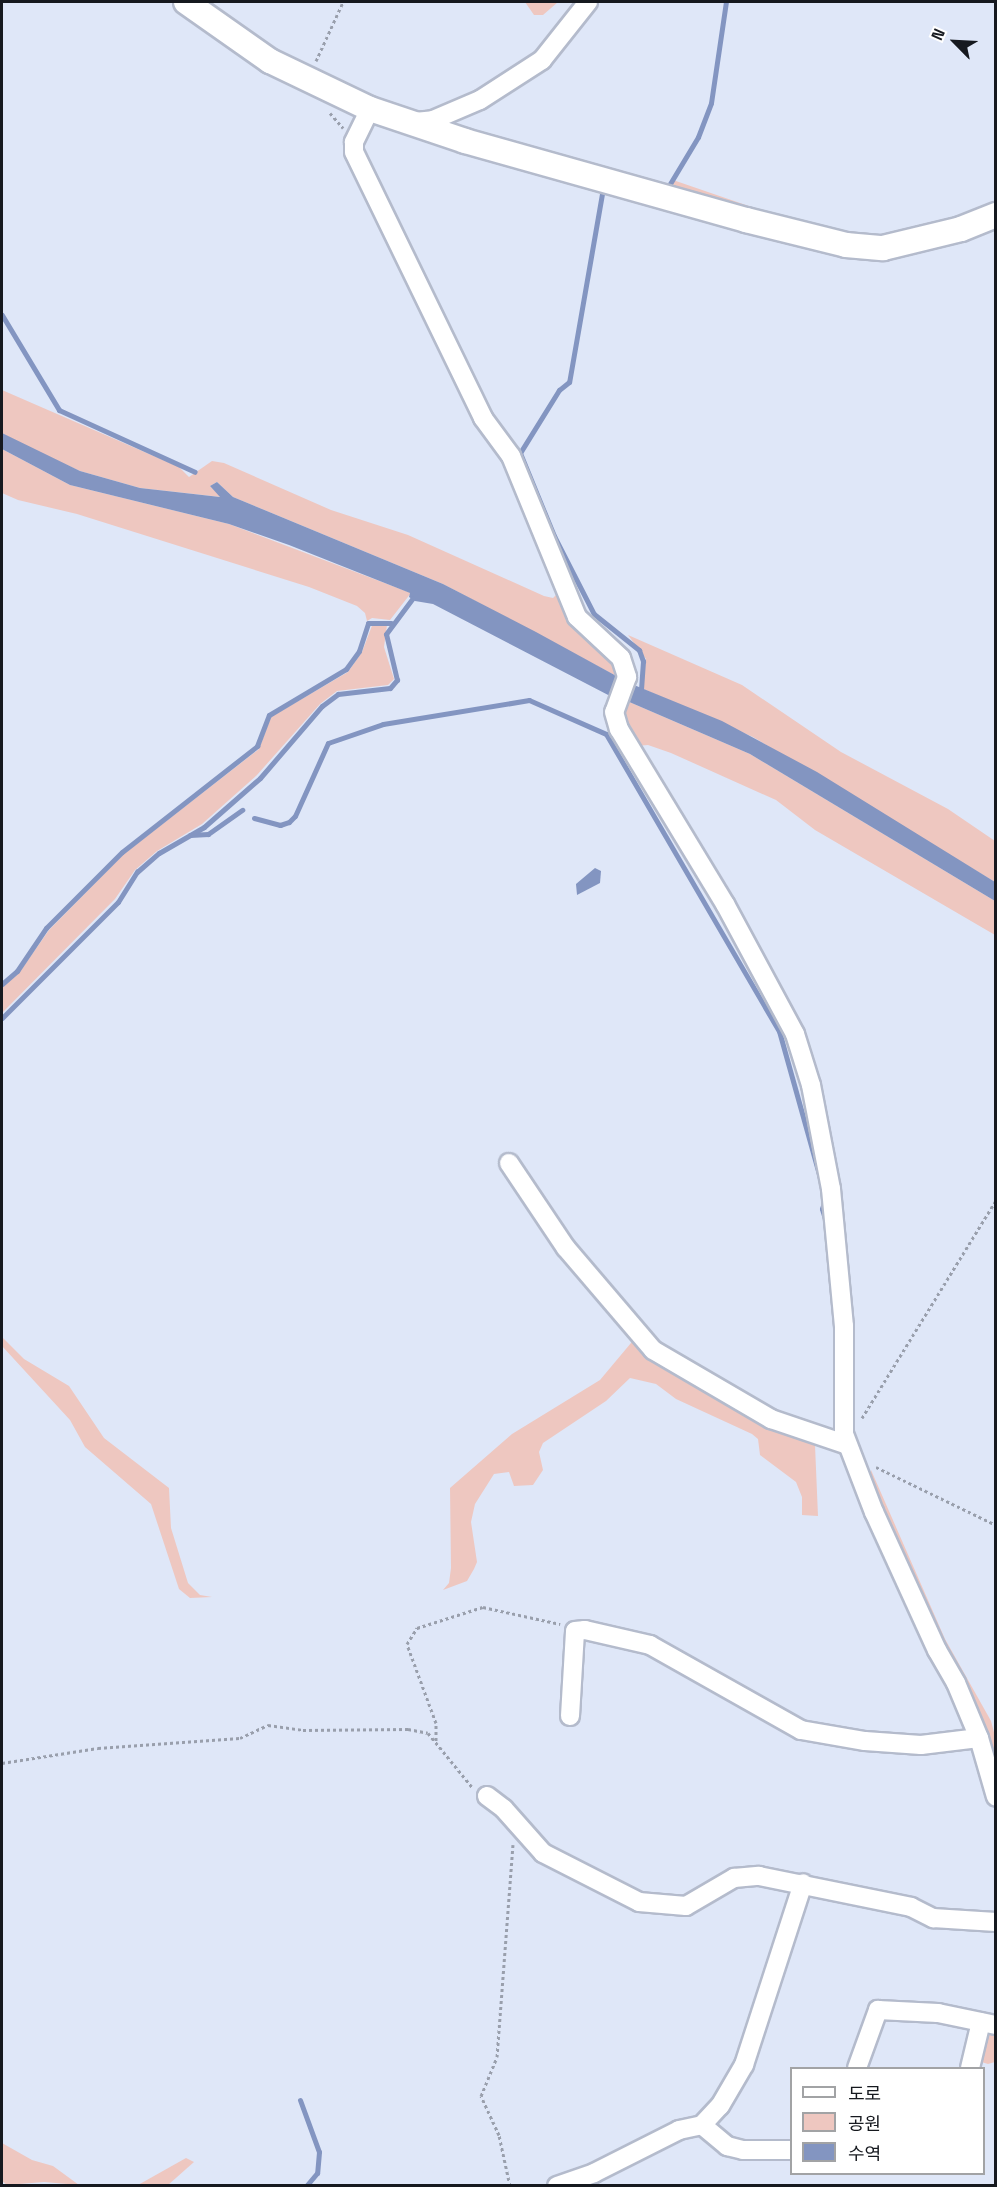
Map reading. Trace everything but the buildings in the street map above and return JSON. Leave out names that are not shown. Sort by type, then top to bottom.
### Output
[{"type":"street","points":[[186,2],[270,62],[370,109],[410,123],[736,217],[846,245],[883,248],[905,245],[996,215]]},
{"type":"street","points":[[410,123],[433,120],[480,100],[542,60],[588,2]]},
{"type":"street","points":[[370,109],[354,142],[354,152],[479,409],[511,456],[577,617],[621,658],[627,677],[614,712],[619,729],[780,1002],[812,1085],[825,1147],[837,1248],[844,1326],[849,1446],[874,1512],[979,1738],[996,1797]]},
{"type":"street","points":[[509,1163],[566,1248],[653,1350],[771,1419],[849,1446]]},
{"type":"street","points":[[570,1716],[575,1631],[650,1645],[801,1730],[865,1741],[921,1745],[979,1738]]},
{"type":"street","points":[[487,1796],[516,1821],[543,1853],[639,1902],[686,1906],[715,1886],[746,1876],[803,1883],[911,1907],[933,1918],[996,1923]]},
{"type":"street","points":[[557,2186],[594,2173],[678,2130],[702,2125],[720,2106],[744,2065],[803,1883]]},
{"type":"street","points":[[856,2067],[878,2010],[938,2013],[988,2023],[970,2067]]},
{"type":"street","points":[[702,2125],[727,2146],[743,2150],[790,2150]]},
{"type":"path","points":[[996,1200],[853,1431],[849,1446],[996,1525]]},
{"type":"path","points":[[436,1741],[435,1723],[407,1644],[417,1628],[483,1607],[575,1631]]},
{"type":"path","points":[[2,1763],[98,1748],[240,1738],[268,1725],[303,1730],[408,1728],[428,1733],[463,1779],[487,1796]]},
{"type":"path","points":[[510,2186],[499,2135],[481,2096],[498,2045],[516,1821]]},
{"type":"green space","points":[[525,2],[558,2],[543,15],[534,15]]},
{"type":"green space","points":[[673,180],[769,213],[866,242],[668,189]]},
{"type":"green space","points":[[2,390],[179,467],[189,477],[212,461],[224,463],[331,510],[408,535],[544,596],[553,598],[559,592],[618,666],[620,678],[443,584],[233,497],[217,482],[210,486],[221,497],[140,488],[80,471],[29,448],[2,433]]},
{"type":"green space","points":[[2,449],[70,485],[229,524],[411,593],[390,620],[372,618],[367,621],[365,613],[357,606],[309,587],[77,514],[18,500],[2,493]]},
{"type":"green space","points":[[373,623],[387,625],[384,647],[394,679],[388,685],[337,691],[320,704],[257,775],[202,824],[157,851],[135,870],[115,899],[2,1013],[2,988],[19,973],[49,930],[124,854],[259,749],[271,717],[348,672],[362,652]]},
{"type":"green space","points":[[628,635],[742,685],[841,752],[948,809],[995,841],[995,882],[753,737],[641,688],[646,659]]},
{"type":"green space","points":[[627,701],[750,754],[995,901],[995,935],[815,830],[776,800],[671,753],[648,745],[636,746],[621,712]]},
{"type":"green space","points":[[2,1337],[24,1359],[69,1386],[104,1438],[169,1488],[171,1528],[188,1583],[200,1595],[212,1597],[190,1598],[179,1589],[151,1504],[85,1447],[70,1420],[2,1346]]},
{"type":"green space","points":[[636,1337],[674,1372],[704,1390],[815,1445],[818,1516],[802,1515],[802,1497],[796,1482],[760,1455],[758,1439],[752,1434],[676,1399],[656,1384],[630,1378],[606,1401],[543,1443],[539,1452],[543,1470],[533,1485],[514,1486],[509,1472],[494,1474],[475,1504],[471,1522],[477,1562],[474,1569],[467,1581],[443,1590],[449,1583],[451,1568],[450,1488],[512,1434],[600,1380]]},
{"type":"green space","points":[[871,1470],[945,1639],[991,1721],[995,1736],[995,1766],[980,1717],[941,1639],[870,1481]]},
{"type":"green space","points":[[986,2027],[995,2029],[995,2062],[988,2064],[978,2061]]},
{"type":"green space","points":[[2,2143],[32,2160],[53,2166],[79,2185],[44,2182],[7,2185],[2,2181]]},
{"type":"green space","points":[[186,2158],[194,2162],[168,2185],[138,2185]]},
{"type":"water","points":[[2,433],[80,471],[140,488],[220,497],[210,486],[217,482],[233,497],[443,584],[620,678],[612,697],[433,604],[415,601],[409,597],[410,593],[289,545],[229,524],[70,485],[2,449]]},
{"type":"water","points":[[634,685],[722,721],[817,772],[995,882],[995,901],[750,754],[627,701]]},
{"type":"water","points":[[595,868],[601,871],[600,883],[577,895],[576,884]]},
{"type":"waterway","points":[[663,186],[668,187],[698,137],[711,103],[726,2]]},
{"type":"waterway","points":[[603,188],[569,382],[559,390],[520,453],[554,536],[594,614],[639,650],[643,661],[641,688]]},
{"type":"waterway","points":[[2,315],[59,410],[195,472]]},
{"type":"waterway","points":[[2,1018],[118,902],[137,872],[159,853],[204,827],[260,778],[322,706],[338,694],[390,688],[397,680],[386,634],[412,599]]},
{"type":"waterway","points":[[2,984],[17,971],[46,928],[122,852],[257,746],[269,715],[346,669],[359,651],[368,623],[391,623]]},
{"type":"waterway","points":[[254,818],[280,825],[289,822],[295,816],[328,743],[383,724],[529,700],[606,734],[779,1031],[821,1181]]},
{"type":"waterway","points":[[190,835],[208,834],[242,810]]},
{"type":"waterway","points":[[825,1199],[822,1209],[826,1222]]},
{"type":"waterway","points":[[300,2100],[319,2152],[317,2173],[306,2186]]}]
